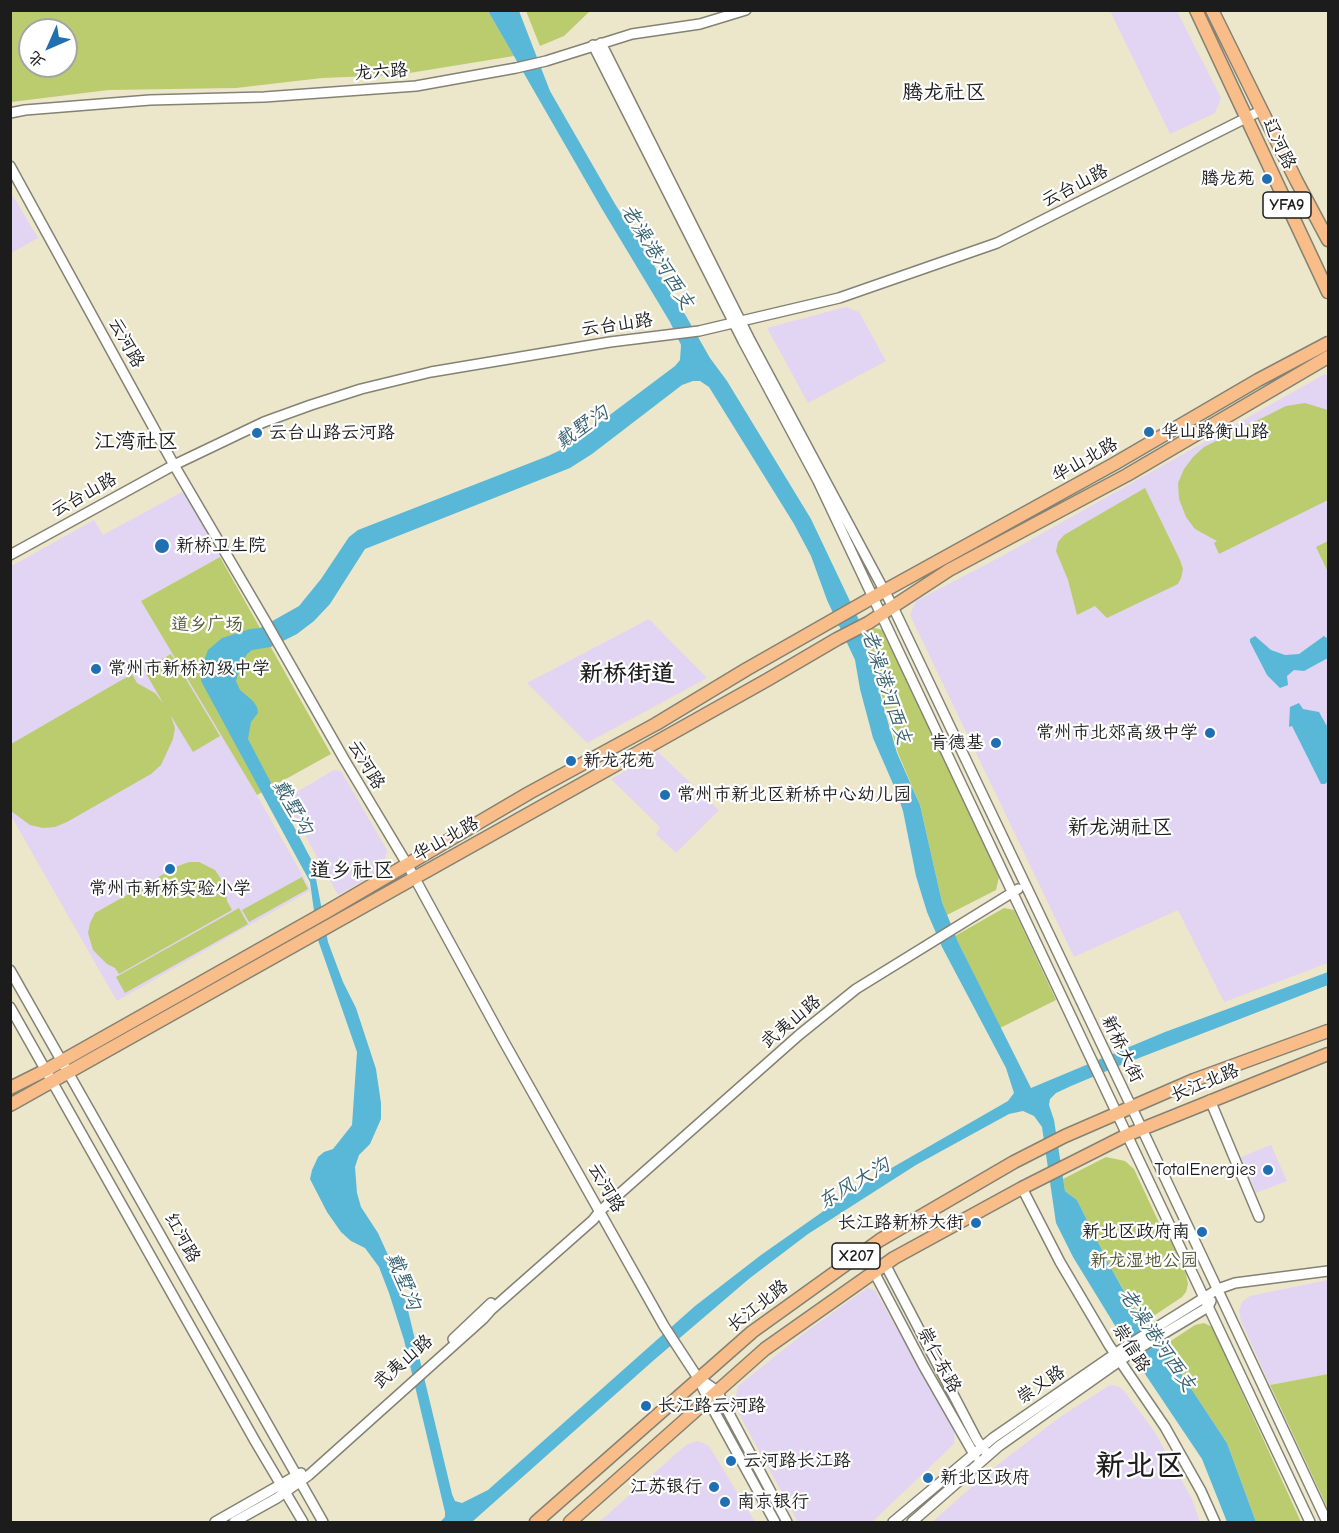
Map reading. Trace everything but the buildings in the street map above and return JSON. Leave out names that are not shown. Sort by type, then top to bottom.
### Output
[{"type":"main road","name":"辽河路","points":[[1196,10],[1329,292]]},
{"type":"main road","name":"辽河路","points":[[1212,10],[1296,180],[1329,240]]},
{"type":"main road","name":"华山北路","points":[[10,1105],[49,1075],[308,930],[328,911],[529,793],[656,724],[747,669],[1114,464],[1258,380],[1329,343]]},
{"type":"main road","name":"华山北路","points":[[308,930],[332,924],[767,680],[868,623],[949,570],[1127,475],[1329,357]]},
{"type":"main road","name":"长江北路","points":[[536,1522],[752,1332],[861,1253],[1014,1162],[1065,1136],[1194,1080],[1329,1031]]},
{"type":"main road","name":"长江北路","points":[[1025,1187],[1127,1135],[1329,1054]]},
{"type":"main road","name":"华山北路","points":[[10,1088],[36,1074],[49,1075]]},
{"type":"main road","name":"X207","points":[[570,1522],[712,1395],[774,1343],[885,1264],[1025,1187]]},
{"type":"street","name":"龙六路","points":[[10,113],[150,100],[264,97],[416,86],[516,68],[632,34],[700,24],[746,10]]},
{"type":"street","points":[[597,44],[878,595]]},
{"type":"street","name":"云台山路","points":[[10,555],[174,465],[264,422],[361,389],[431,372],[610,342],[699,330],[839,298],[997,243],[1262,110]]},
{"type":"street","name":"云河路","points":[[10,166],[174,465],[407,864],[664,1326],[678,1350],[712,1395],[788,1522]]},
{"type":"street","name":"新桥大街","points":[[878,595],[893,607],[1327,1522]]},
{"type":"street","name":"新桥大街","points":[[878,595],[881,615],[1310,1522]]},
{"type":"street","name":"武夷山路","points":[[234,1522],[299,1478],[426,1368],[466,1325],[590,1214],[600,1211],[799,1035],[856,989],[1025,886]]},
{"type":"street","name":"红河路","points":[[10,970],[323,1522]]},
{"type":"street","name":"红河路","points":[[10,1007],[303,1522]]},
{"type":"street","points":[[1210,1100],[1259,1217]]},
{"type":"street","name":"崇信路","points":[[1025,1187],[1060,1262],[1122,1355],[1165,1427],[1202,1491],[1215,1522]]},
{"type":"street","name":"崇仁东路","points":[[885,1264],[988,1455]]},
{"type":"street","points":[[1218,1289],[1235,1283],[1329,1270]]},
{"type":"street","name":"崇仁东路","points":[[874,1272],[979,1462]]},
{"type":"street","name":"崇义路","points":[[893,1522],[982,1446],[1206,1302],[1218,1289]]},
{"type":"street","name":"崇义路","points":[[912,1522],[979,1462],[1122,1355]]},
{"type":"street","name":"云河路","points":[[712,1395],[775,1522]]},
{"type":"street","name":"武夷山路","points":[[215,1522],[283,1488]]},
{"type":"shaded area","points":[[1110,11],[1177,11],[1221,98],[1215,113],[1170,134]]},
{"type":"shaded area","points":[[10,191],[38,238],[11,253],[10,253]]},
{"type":"shaded area","points":[[846,307],[859,312],[886,361],[808,403],[767,328]]},
{"type":"shaded area","name":"常州市北郊高级中学","points":[[1325,374],[1328,376],[1328,963],[1224,1002],[1178,910],[1074,957],[910,615],[916,601],[1004,555]]},
{"type":"shaded area","points":[[184,491],[220,557],[141,601],[223,736],[311,890],[117,1001],[11,816],[10,567],[94,520],[103,535]]},
{"type":"shaded area","points":[[649,619],[707,678],[587,743],[527,683]]},
{"type":"shaded area","name":"常州市新北区新桥中心幼儿园","points":[[658,752],[719,810],[676,853],[656,834],[660,827],[611,779]]},
{"type":"shaded area","points":[[334,770],[341,771],[387,850],[382,870],[338,895],[285,799]]},
{"type":"shaded area","points":[[1271,1145],[1287,1181],[1256,1193],[1241,1157]]},
{"type":"shaded area","points":[[1328,1280],[1328,1374],[1270,1385],[1241,1321],[1239,1311],[1242,1302],[1250,1296]]},
{"type":"shaded area","points":[[867,1288],[875,1290],[955,1431],[954,1444],[872,1522],[798,1522],[734,1405],[738,1386],[803,1334]]},
{"type":"shaded area","points":[[1110,1385],[1118,1386],[1125,1392],[1154,1431],[1192,1499],[1200,1522],[932,1522],[991,1470],[1060,1417]]},
{"type":"shaded area","points":[[698,1441],[709,1446],[755,1522],[599,1522],[686,1445]]},
{"type":"green space","points":[[10,11],[488,11],[514,56],[397,75],[322,78],[236,88],[109,90],[11,102]]},
{"type":"green space","points":[[526,11],[590,11],[564,36],[540,46]]},
{"type":"green space","points":[[1305,403],[1328,410],[1328,500],[1219,554],[1214,543],[1217,541],[1195,529],[1186,517],[1179,499],[1178,483],[1184,469],[1204,447],[1286,406]]},
{"type":"green space","points":[[1145,488],[1180,560],[1183,569],[1178,584],[1107,618],[1095,606],[1077,615],[1068,580],[1056,551],[1058,542],[1064,535]]},
{"type":"green space","points":[[1328,541],[1328,572],[1316,547]]},
{"type":"green space","name":"道乡广场","points":[[220,557],[331,754],[257,795],[141,601]]},
{"type":"green space","points":[[875,628],[883,630],[999,877],[996,890],[947,915],[920,805],[898,753],[864,632]]},
{"type":"green space","points":[[171,654],[220,736],[193,752],[171,716],[175,728],[173,739],[161,765],[151,774],[55,827],[43,828],[30,825],[11,811],[11,744],[132,674],[137,683],[155,693],[163,703],[144,670]]},
{"type":"green space","points":[[189,862],[199,862],[215,870],[225,885],[227,901],[232,910],[119,974],[93,950],[88,933],[95,913]]},
{"type":"green space","points":[[302,877],[308,889],[249,922],[242,910]]},
{"type":"green space","points":[[239,908],[248,924],[125,993],[116,977]]},
{"type":"green space","points":[[1004,908],[1014,910],[1056,1000],[1000,1028],[955,936]]},
{"type":"green space","name":"新龙湿地公园","points":[[1106,1157],[1125,1161],[1134,1169],[1186,1274],[1188,1284],[1182,1297],[1143,1323],[1111,1268],[1077,1200],[1065,1191],[1063,1179]]},
{"type":"green space","name":"新龙湿地公园","points":[[1204,1323],[1212,1327],[1301,1522],[1256,1522],[1227,1443],[1163,1346],[1195,1325]]},
{"type":"green space","points":[[1328,1374],[1328,1509],[1270,1385]]},
{"type":"water","name":"老澡港河西支","points":[[488,11],[519,11],[550,91],[615,204],[811,519],[866,635],[897,753],[920,805],[942,902],[958,942],[1031,1088],[1165,1032],[1328,972],[1328,985],[1071,1086],[1056,1093],[1050,1099],[1049,1105],[1054,1120],[1065,1191],[1077,1200],[1142,1323],[1163,1346],[1227,1443],[1256,1522],[1227,1522],[1202,1459],[1141,1368],[1073,1257],[1056,1223],[1042,1127],[1034,1116],[1023,1111],[1009,1114],[916,1165],[808,1234],[750,1278],[654,1360],[472,1522],[440,1522],[445,1517],[445,1512],[404,1340],[389,1293],[379,1267],[365,1248],[351,1241],[341,1232],[327,1212],[310,1179],[318,1157],[333,1149],[352,1125],[357,1052],[318,940],[310,882],[201,681],[201,669],[208,650],[222,638],[260,628],[299,606],[321,579],[349,537],[358,530],[567,447],[675,366],[680,360],[681,345],[670,322]],"holes":[[[700,381],[709,387],[794,524],[811,556],[827,600],[855,660],[873,738],[903,811],[916,876],[927,912],[942,947],[1006,1068],[1014,1093],[1008,1101],[855,1189],[761,1255],[695,1306],[488,1490],[462,1503],[455,1501],[452,1494],[406,1302],[394,1276],[388,1255],[378,1233],[361,1207],[357,1193],[355,1167],[359,1155],[370,1144],[381,1119],[376,1069],[356,1008],[343,982],[328,942],[313,863],[248,739],[251,722],[258,713],[257,707],[240,690],[236,681],[240,667],[252,650],[271,647],[297,634],[314,621],[330,604],[365,549],[570,468],[592,454],[682,385]]]},
{"type":"water","points":[[1255,636],[1271,650],[1285,655],[1299,654],[1324,636],[1328,639],[1328,658],[1304,671],[1294,670],[1287,676],[1288,685],[1280,688],[1267,675],[1250,642],[1250,639]]},
{"type":"water","points":[[1299,703],[1303,709],[1319,712],[1328,728],[1328,781],[1325,784],[1321,784],[1292,726],[1289,727],[1290,707]]},
{"type":"place","name":"腾龙苑","points":[[1267,179]]},
{"type":"place","name":"华山路衡山路","points":[[1149,432]]},
{"type":"place","name":"云台山路云河路","points":[[257,433]]},
{"type":"place","name":"新桥卫生院","points":[[162,546]]},
{"type":"place","name":"常州市新桥初级中学","points":[[96,669]]},
{"type":"place","name":"常州市北郊高级中学","points":[[1210,733]]},
{"type":"place","name":"肯德基","points":[[996,743]]},
{"type":"place","name":"新龙花苑","points":[[571,761]]},
{"type":"place","name":"常州市新北区新桥中心幼儿园","points":[[665,795]]},
{"type":"place","name":"常州市新桥实验小学","points":[[170,869]]},
{"type":"place","name":"TotalEnergies","points":[[1268,1170]]},
{"type":"place","name":"长江路新桥大街","points":[[976,1223]]},
{"type":"place","name":"新北区政府南","points":[[1202,1232]]},
{"type":"place","name":"长江路云河路","points":[[646,1406]]},
{"type":"place","name":"云河路长江路","points":[[731,1461]]},
{"type":"place","name":"新北区政府","points":[[928,1478]]},
{"type":"place","name":"江苏银行","points":[[714,1487]]},
{"type":"place","name":"南京银行","points":[[725,1502]]},
{"type":"district","name":"腾龙社区","points":[[944,93]]},
{"type":"district","name":"江湾社区","points":[[136,442]]},
{"type":"district","name":"新桥街道","points":[[627,674]]},
{"type":"district","name":"新龙湖社区","points":[[1120,828]]},
{"type":"district","name":"道乡社区","points":[[352,871]]},
{"type":"district","name":"新北区","points":[[1140,1467]]},
{"type":"water label","name":"戴墅沟","points":[[582,428]]},
{"type":"water label","name":"戴墅沟","points":[[292,807]]},
{"type":"water label","name":"东风大沟","points":[[854,1184]]},
{"type":"water label","name":"戴墅沟","points":[[403,1281]]}]
